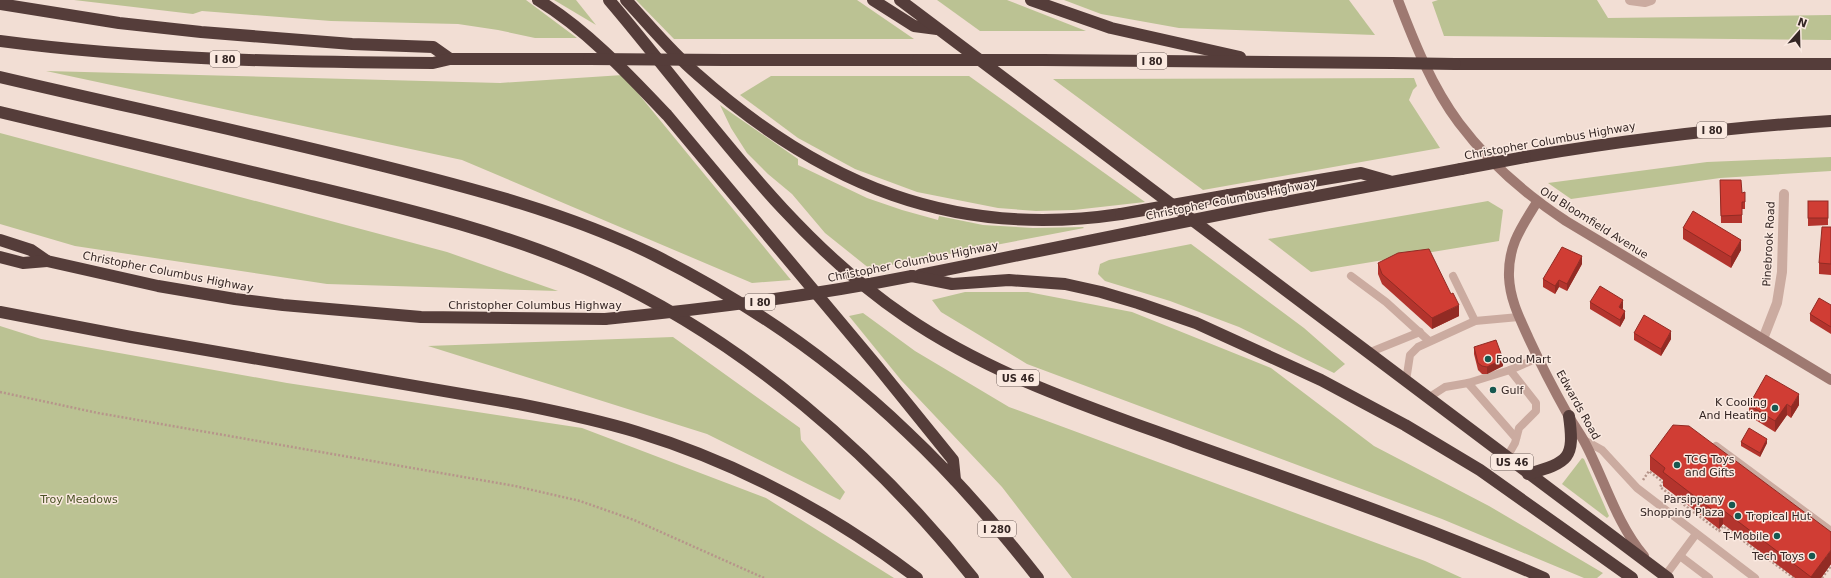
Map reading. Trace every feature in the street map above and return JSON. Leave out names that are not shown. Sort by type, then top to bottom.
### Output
[{"type":"highway","points":[[538,0],[577,27],[638,84],[667,115],[877,366],[953,460],[955,480]]},
{"type":"highway","name":"US 46","points":[[610,0],[703,115],[773,197],[805,231],[861,283],[906,317],[933,335],[967,354],[1043,389],[1480,549],[1544,578]]},
{"type":"highway","points":[[626,0],[695,73],[732,103],[792,146],[824,165],[863,184],[890,195],[928,206],[960,213],[996,218],[1057,221],[1121,214],[1361,173],[1392,182]]},
{"type":"highway","points":[[874,0],[914,26],[940,30]]},
{"type":"highway","name":"US 46","points":[[900,0],[1528,474],[1663,574]]},
{"type":"highway","points":[[1031,0],[1111,28],[1261,62]]},
{"type":"highway","points":[[0,4],[119,23],[201,32],[433,48],[450,59]]},
{"type":"highway","name":"I 80","points":[[0,41],[81,50],[232,59],[433,62],[450,59],[589,59],[1043,60],[1455,64],[1831,64]]},
{"type":"highway","points":[[0,77],[349,158],[474,189],[533,207],[595,230],[654,255],[730,297],[790,337],[865,394],[906,431],[955,480]]},
{"type":"highway","points":[[0,112],[351,196],[459,225],[563,259],[602,276],[640,295],[711,336],[808,409],[875,470],[914,510],[973,578]]},
{"type":"highway","name":"Christopher Columbus Highway","points":[[0,240],[31,250],[47,261],[158,286],[235,299],[283,305],[421,317],[605,319],[716,308],[796,297],[912,276],[1248,209],[1525,157],[1689,133],[1744,127],[1831,121]]},
{"type":"highway","points":[[0,257],[23,263],[47,261]]},
{"type":"highway","points":[[912,276],[952,284],[1009,280],[1065,284],[1116,296],[1168,312],[1196,323],[1321,380],[1405,425],[1480,470],[1632,578]]},
{"type":"highway","points":[[0,312],[139,339],[519,404],[581,417],[637,432],[686,449],[736,469],[794,498],[849,530],[917,578]]},
{"type":"highway","points":[[1528,474],[1551,467],[1565,458],[1572,444],[1569,416]]},
{"type":"highway","name":"I 280","points":[[955,480],[1038,578]]},
{"type":"street","name":"Old Bloomfield Avenue","points":[[1398,0],[1409,28],[1435,84],[1458,122],[1484,154],[1510,180],[1537,202],[1595,240],[1831,380]]},
{"type":"street","points":[[1630,0],[1640,2],[1651,0]]},
{"type":"street","name":"Pinebrook Road","points":[[1763,339],[1777,302],[1782,272],[1784,194]]},
{"type":"street","name":"Edwards Road","points":[[1537,202],[1518,232],[1511,252],[1509,278],[1512,298],[1519,318],[1538,358],[1569,416],[1584,440],[1635,546],[1663,574]]},
{"type":"lane","points":[[1351,276],[1386,302],[1429,341]]},
{"type":"lane","points":[[1454,276],[1475,321]]},
{"type":"lane","points":[[1406,381],[1410,355],[1418,347],[1475,321],[1519,318]]},
{"type":"lane","points":[[1368,353],[1420,332]]},
{"type":"lane","points":[[1428,398],[1445,387],[1468,383],[1510,370],[1538,358]]},
{"type":"lane","points":[[1507,457],[1519,428],[1536,411],[1536,403],[1510,370]]},
{"type":"lane","points":[[1468,383],[1516,438]]},
{"type":"lane","points":[[1584,440],[1602,450],[1637,488],[1755,578]]},
{"type":"lane","points":[[1716,446],[1831,531]]},
{"type":"lane","points":[[1663,574],[1680,556],[1696,534]]},
{"type":"lane","points":[[1680,556],[1709,578]]},
{"type":"path","points":[[0,392],[98,413],[515,486],[580,501],[641,523],[764,578]]},
{"type":"path","points":[[1649,471],[1663,482],[1660,486],[1719,531],[1723,526],[1794,578]]},
{"type":"path","points":[[1822,578],[1831,566]]},
{"type":"green space","points":[[74,0],[526,0],[577,38],[535,38],[498,30],[458,24],[331,21],[202,11],[193,14]]},
{"type":"green space","points":[[554,0],[576,0],[596,25]]},
{"type":"green space","points":[[636,0],[857,0],[914,39],[674,39]]},
{"type":"green space","points":[[937,0],[1007,0],[1086,31],[980,31]]},
{"type":"green space","points":[[1064,0],[1349,0],[1375,35],[1179,28],[1101,14]]},
{"type":"green space","points":[[1438,0],[1597,0],[1608,18],[1831,15],[1831,40],[1444,36],[1432,2]]},
{"type":"green space","points":[[46,71],[500,83],[623,75],[791,280],[752,283],[462,160]]},
{"type":"green space","points":[[771,76],[969,76],[1145,202],[1074,210],[1036,211],[998,208],[917,192],[855,169],[798,138],[740,95]]},
{"type":"green space","points":[[1414,78],[1417,86],[1413,90],[1409,100],[1440,148],[1203,190],[1053,79]]},
{"type":"green space","points":[[720,105],[798,159],[798,165],[867,198],[902,210],[938,220],[939,216],[983,225],[1033,228],[1084,228],[870,269],[825,233],[792,194],[768,174],[747,153],[731,128]]},
{"type":"green space","points":[[0,133],[447,252],[558,291],[327,284],[75,246],[0,224]]},
{"type":"green space","points":[[1831,157],[1831,171],[1720,178],[1571,199],[1548,183],[1707,162]]},
{"type":"green space","points":[[1488,201],[1503,210],[1499,241],[1311,272],[1268,239]]},
{"type":"green space","points":[[1191,244],[1304,328],[1345,364],[1334,373],[1239,327],[1170,301],[1105,281],[1098,274],[1100,264],[1109,260]]},
{"type":"green space","points":[[965,292],[1028,292],[1132,312],[1271,368],[1374,446],[1489,506],[1603,573],[1597,578],[1584,578],[1442,519],[1027,364],[941,312],[932,300]]},
{"type":"green space","points":[[863,313],[915,351],[1009,407],[1425,561],[1462,578],[1072,578],[1002,487],[901,380],[849,316]]},
{"type":"green space","name":"Troy Meadows","points":[[0,326],[41,339],[287,383],[582,428],[766,498],[894,578],[0,578]]},
{"type":"green space","points":[[673,337],[800,428],[801,440],[845,492],[840,500],[707,434],[428,346]]},
{"type":"green space","points":[[1582,458],[1584,459],[1609,516],[1607,518],[1562,484]]},
{"type":"building","points":[[1720,180],[1741,180],[1742,193],[1745,192],[1745,202],[1742,202],[1742,215],[1721,216]]},
{"type":"building","points":[[1808,201],[1828,201],[1828,218],[1808,218]]},
{"type":"building","points":[[1693,211],[1741,240],[1731,257],[1683,228]]},
{"type":"building","points":[[1822,227],[1831,227],[1831,264],[1819,263]]},
{"type":"building","points":[[1562,247],[1582,256],[1567,284],[1559,280],[1555,286],[1543,279]]},
{"type":"building","points":[[1429,249],[1451,294],[1453,293],[1459,305],[1432,318],[1382,274],[1378,263],[1398,253]]},
{"type":"building","points":[[1600,286],[1623,300],[1619,307],[1625,311],[1620,320],[1590,302]]},
{"type":"building","points":[[1819,298],[1831,305],[1831,327],[1810,314]]},
{"type":"building","points":[[1644,315],[1671,331],[1661,349],[1634,333]]},
{"type":"building","name":"Food Mart","points":[[1496,340],[1503,359],[1487,367],[1482,366],[1478,363],[1474,347]]},
{"type":"building","points":[[1766,375],[1799,394],[1791,407],[1787,404],[1775,421],[1749,405]]},
{"type":"building","name":"Parsippany Shopping Plaza","points":[[1673,425],[1689,426],[1831,532],[1831,550],[1811,577],[1723,510],[1719,515],[1663,472],[1665,468],[1650,456]]},
{"type":"building","points":[[1749,428],[1767,439],[1760,453],[1741,442]]},
{"type":"place","name":"Food Mart","points":[[1488,359]]},
{"type":"place","name":"Gulf","points":[[1493,390]]},
{"type":"place","name":"K Cooling And Heating","points":[[1775,408]]},
{"type":"place","name":"TCG Toys and Gifts","points":[[1677,465]]},
{"type":"place","name":"Parsippany Shopping Plaza","points":[[1732,505]]},
{"type":"place","name":"Tropical Hut","points":[[1738,516]]},
{"type":"place","name":"T-Mobile","points":[[1777,536]]},
{"type":"place","name":"Tech Toys","points":[[1812,556]]}]
